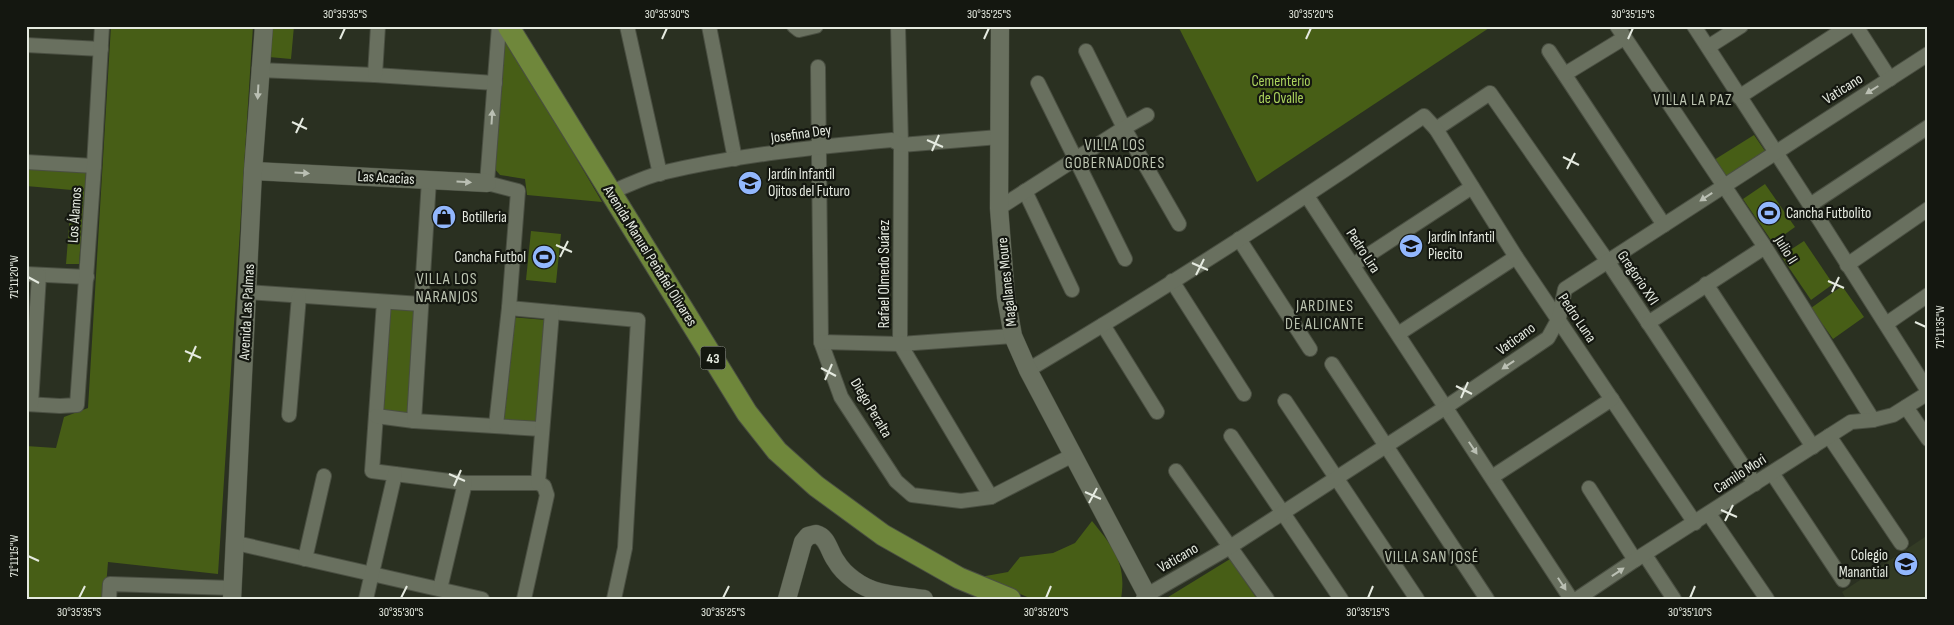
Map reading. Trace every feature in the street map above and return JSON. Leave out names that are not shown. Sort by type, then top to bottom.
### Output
[{"type":"main road","name":"Avenida Manuel Peñafiel Olivares","points":[[508,26],[747,413],[778,451],[816,486],[883,535],[948,572],[1010,599]]},
{"type":"main road","points":[[948,572],[965,599]]},
{"type":"street","name":"Los Álamos","points":[[28,404],[77,405],[87,277],[102,26]]},
{"type":"street","name":"Avenida Las Palmas","points":[[232,593],[236,543],[253,171],[259,70],[264,26]]},
{"type":"street","points":[[375,75],[378,26]]},
{"type":"street","points":[[487,183],[498,26]]},
{"type":"street","points":[[627,26],[660,174]]},
{"type":"street","points":[[709,26],[735,159]]},
{"type":"street","points":[[794,26],[799,30],[816,26]]},
{"type":"street","name":"Rafael Olmedo Suárez","points":[[898,26],[901,145],[900,344],[991,496]]},
{"type":"street","name":"Magallanes Moure","points":[[1000,26],[999,208],[1006,297],[1013,336],[1028,370],[1147,598]]},
{"type":"street","points":[[1694,26],[1928,392]]},
{"type":"street","points":[[1708,47],[1741,26]]},
{"type":"street","points":[[1739,97],[1849,26]]},
{"type":"street","points":[[1856,26],[1890,79]]},
{"type":"street","points":[[1565,74],[1620,32]]},
{"type":"street","name":"Julio II","points":[[1620,32],[1765,246],[1873,420]]},
{"type":"street","points":[[26,45],[100,50]]},
{"type":"street","points":[[1086,51],[1124,128],[1178,224]]},
{"type":"street","points":[[1549,51],[1664,225]]},
{"type":"street","name":"Vaticano","points":[[1147,598],[1337,478],[1548,338],[1559,318],[1565,289],[1928,54]]},
{"type":"street","name":"Diego Peralta","points":[[818,67],[821,342],[842,397],[896,481],[912,495],[961,501],[991,496],[1073,455]]},
{"type":"street","points":[[259,70],[495,83]]},
{"type":"street","points":[[1038,83],[1125,260]]},
{"type":"street","name":"Gregorio XVI","points":[[1436,129],[1490,92],[1608,262],[1755,484]]},
{"type":"street","points":[[999,208],[1147,115]]},
{"type":"street","points":[[1028,370],[1103,326],[1307,196],[1424,116],[1436,129]]},
{"type":"street","points":[[1810,205],[1928,127]]},
{"type":"street","name":"Pedro Luna","points":[[1436,129],[1516,257],[1559,318],[1695,523]]},
{"type":"street","name":"Josefina Dey","points":[[611,192],[660,174],[735,159],[818,147],[892,140],[901,145],[999,138]]},
{"type":"street","points":[[26,162],[94,166]]},
{"type":"street","name":"Las Acacias","points":[[253,171],[487,183],[518,190],[509,308]]},
{"type":"street","points":[[414,421],[429,180]]},
{"type":"street","points":[[1353,265],[1472,188]]},
{"type":"street","points":[[1025,191],[1072,290]]},
{"type":"street","name":"Pedro Lira","points":[[1307,196],[1492,477],[1577,598]]},
{"type":"street","points":[[1847,264],[1928,209]]},
{"type":"street","points":[[1239,239],[1310,349]]},
{"type":"street","points":[[1648,323],[1765,246]]},
{"type":"street","points":[[1398,334],[1516,257]]},
{"type":"street","points":[[28,404],[32,274],[87,277]]},
{"type":"street","points":[[1172,281],[1244,394]]},
{"type":"street","points":[[1706,284],[1813,447]]},
{"type":"street","points":[[248,292],[421,304]]},
{"type":"street","points":[[1886,324],[1928,295]]},
{"type":"street","points":[[289,416],[299,296]]},
{"type":"street","points":[[384,302],[372,471],[465,483],[541,485]]},
{"type":"street","points":[[496,425],[509,308],[638,320],[625,548],[614,599]]},
{"type":"street","points":[[524,599],[547,495],[541,485],[541,430],[552,312]]},
{"type":"street","points":[[1103,326],[1157,412]]},
{"type":"street","points":[[821,342],[900,344],[1013,336]]},
{"type":"street","points":[[1332,364],[1487,599]]},
{"type":"street","name":"Camilo Mori","points":[[1577,598],[1851,422],[1873,420],[1893,415],[1928,392]]},
{"type":"street","points":[[1492,477],[1612,400]]},
{"type":"street","points":[[1285,401],[1417,599]]},
{"type":"street","points":[[1906,406],[1928,439]]},
{"type":"street","points":[[376,416],[414,421],[496,425],[541,430]]},
{"type":"street","points":[[1231,436],[1341,599]]},
{"type":"street","points":[[1829,436],[1901,543]]},
{"type":"street","points":[[1176,471],[1267,599]]},
{"type":"street","points":[[1772,473],[1843,580]]},
{"type":"street","points":[[366,599],[395,474]]},
{"type":"street","points":[[305,559],[324,476]]},
{"type":"street","points":[[440,589],[465,483]]},
{"type":"street","points":[[1589,488],[1640,558],[1674,599]]},
{"type":"street","points":[[1709,514],[1768,599]]},
{"type":"street","points":[[787,599],[803,542],[808,536],[816,534],[826,541],[834,558],[844,572],[862,586],[884,594],[924,599]]},
{"type":"street","points":[[236,543],[440,589],[460,596],[482,599]]},
{"type":"street","points":[[109,599],[110,584],[232,593]]},
{"type":"shaded area","name":"Colegio Manantial","points":[[1928,535],[1928,599],[1846,599],[1842,592]]},
{"type":"green space","points":[[111,26],[253,26],[218,574],[108,562],[105,599],[26,599],[26,446],[56,448],[64,417],[88,408]]},
{"type":"green space","points":[[272,26],[294,26],[291,59],[269,57]]},
{"type":"green space","name":"Cementerio de Ovalle","points":[[1178,26],[1492,26],[1257,182]]},
{"type":"green space","points":[[503,33],[602,202],[527,195],[525,179],[500,175],[494,168]]},
{"type":"green space","points":[[1754,135],[1765,151],[1725,177],[1714,160]]},
{"type":"green space","points":[[26,168],[86,173],[79,264],[66,264],[72,190],[26,186]]},
{"type":"green space","name":"Cancha Futbolito","points":[[1765,184],[1795,227],[1773,243],[1743,199]]},
{"type":"green space","name":"Cancha Futbol","points":[[531,231],[561,234],[556,283],[526,280]]},
{"type":"green space","name":"Cancha Futbolito","points":[[1804,241],[1833,284],[1811,300],[1781,256]]},
{"type":"green space","points":[[1842,286],[1864,317],[1833,339],[1811,308]]},
{"type":"green space","points":[[385,309],[417,311],[411,416],[379,413]]},
{"type":"green space","points":[[510,317],[546,320],[536,426],[499,424]]},
{"type":"green space","points":[[1092,521],[1117,556],[1122,575],[1121,599],[1032,599],[980,577],[1008,572],[1020,557],[1053,553],[1075,543]]},
{"type":"green space","points":[[1230,559],[1257,599],[1165,599]]},
{"type":"place","name":"Jardín Infantil Ojitos del Futuro","points":[[750,183]]},
{"type":"place","name":"Cancha Futbolito","points":[[1769,213]]},
{"type":"place","name":"Botilleria","points":[[444,217]]},
{"type":"place","name":"Jardín Infantil Piecito","points":[[1411,246]]},
{"type":"place","name":"Cancha Futbol","points":[[544,257]]},
{"type":"place","name":"Colegio Manantial","points":[[1906,564]]},
{"type":"district","name":"VILLA LA PAZ","points":[[1693,100]]},
{"type":"district","name":"VILLA LOS GOBERNADORES","points":[[1115,154]]},
{"type":"district","name":"VILLA LOS NARANJOS","points":[[447,288]]},
{"type":"district","name":"JARDINES DE ALICANTE","points":[[1325,315]]},
{"type":"district","name":"VILLA SAN JOSÉ","points":[[1432,557]]}]
